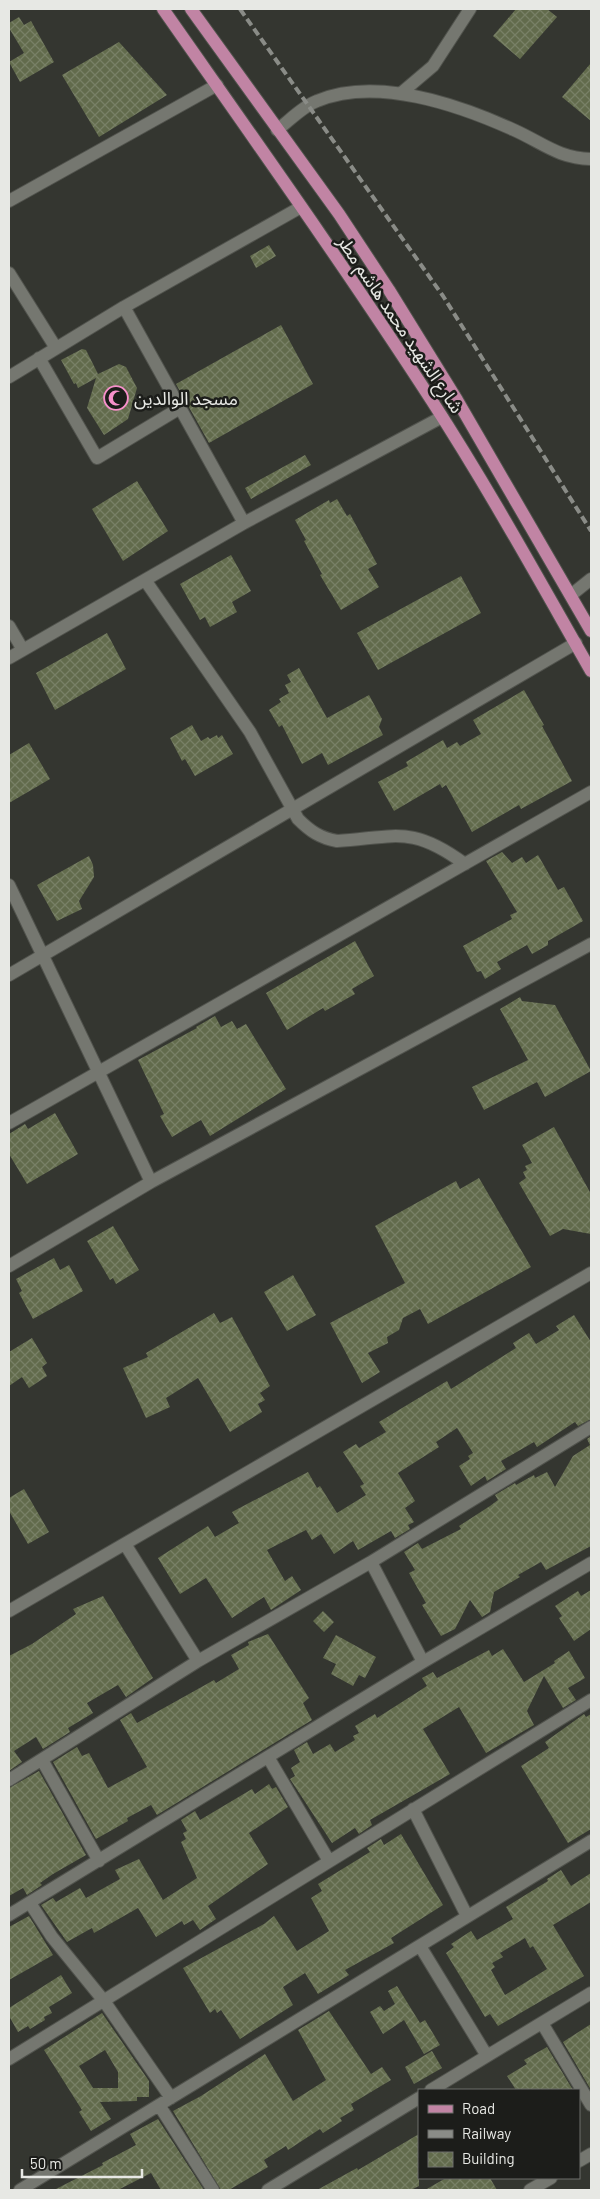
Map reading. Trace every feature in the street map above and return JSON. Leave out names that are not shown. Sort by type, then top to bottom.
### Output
[{"type":"main road","name":"شارع الشهيد محمد هاشم مطر","points":[[164,9],[301,207],[442,417],[497,506],[591,671]]},
{"type":"main road","name":"شارع الشهيد محمد هاشم مطر","points":[[191,9],[338,214],[388,290],[457,400],[591,631]]},
{"type":"street","points":[[400,94],[433,66],[470,9]]},
{"type":"street","points":[[9,200],[217,85]]},
{"type":"street","points":[[277,130],[316,101],[359,91],[400,94],[481,114],[536,140],[555,152],[572,158],[591,159]]},
{"type":"street","points":[[9,377],[124,307],[301,207]]},
{"type":"street","points":[[9,272],[56,348]]},
{"type":"street","points":[[124,307],[244,523]]},
{"type":"street","points":[[39,358],[97,458],[180,408]]},
{"type":"street","points":[[9,658],[244,523],[442,417]]},
{"type":"street","points":[[571,595],[591,579]]},
{"type":"street","points":[[144,580],[250,732],[293,810],[309,830],[325,839],[337,841],[411,835],[430,841],[465,864]]},
{"type":"street","points":[[9,626],[23,650]]},
{"type":"street","points":[[9,974],[293,810],[576,643]]},
{"type":"street","points":[[9,1123],[591,792]]},
{"type":"street","points":[[9,884],[152,1182]]},
{"type":"street","points":[[9,1266],[152,1182],[591,944]]},
{"type":"street","points":[[9,1611],[591,1273]]},
{"type":"street","points":[[9,1780],[198,1661],[371,1562],[591,1427]]},
{"type":"street","points":[[125,1544],[198,1661]]},
{"type":"street","points":[[371,1562],[423,1662]]},
{"type":"street","points":[[9,1915],[423,1662],[591,1563]]},
{"type":"street","points":[[9,2059],[591,1700]]},
{"type":"street","points":[[268,1757],[329,1861]]},
{"type":"street","points":[[42,1760],[99,1860]]},
{"type":"street","points":[[413,1809],[468,1916]]},
{"type":"street","points":[[20,2190],[591,1840]]},
{"type":"street","points":[[30,1903],[52,1937],[104,2001],[171,2098]]},
{"type":"street","points":[[420,1946],[487,2056]]},
{"type":"street","points":[[433,2089],[591,1993]]},
{"type":"street","points":[[542,2023],[591,2105]]},
{"type":"street","points":[[268,2190],[418,2099]]},
{"type":"street","points":[[159,2105],[212,2190]]},
{"type":"street","points":[[580,2160],[591,2154]]},
{"type":"street","points":[[530,2190],[549,2179]]},
{"type":"building","points":[[516,9],[547,9],[557,17],[520,59],[493,36]]},
{"type":"building","points":[[19,17],[24,25],[31,21],[54,62],[20,82],[9,62],[24,53],[9,28],[9,23]]},
{"type":"building","points":[[119,42],[167,95],[99,137],[62,75]]},
{"type":"building","points":[[591,63],[591,121],[562,97]]},
{"type":"building","points":[[269,245],[276,256],[256,268],[250,256]]},
{"type":"building","points":[[281,325],[313,384],[209,443],[176,384]]},
{"type":"building","points":[[82,349],[86,350],[98,374],[119,364],[126,367],[137,388],[128,419],[104,435],[87,408],[96,378],[78,388],[61,360]]},
{"type":"building","points":[[305,455],[311,465],[251,499],[245,488]]},
{"type":"building","points":[[137,481],[168,531],[123,561],[92,509]]},
{"type":"building","points":[[337,499],[347,516],[350,514],[377,564],[368,569],[379,587],[341,610],[320,575],[322,574],[295,520],[329,500],[330,503]]},
{"type":"building","points":[[231,555],[251,591],[232,602],[237,612],[210,627],[205,617],[200,620],[180,584]]},
{"type":"building","points":[[461,576],[481,613],[378,670],[357,633]]},
{"type":"building","points":[[107,633],[126,669],[55,710],[36,673]]},
{"type":"building","points":[[299,668],[327,718],[369,695],[382,719],[379,727],[383,735],[328,765],[322,753],[302,764],[282,725],[279,727],[269,710],[281,702],[279,699],[289,693],[285,685],[291,682],[287,675]]},
{"type":"building","points":[[524,690],[572,781],[521,809],[519,805],[472,832],[446,785],[442,788],[440,784],[394,811],[378,782],[408,766],[406,762],[443,740],[447,748],[457,742],[460,746],[481,734],[473,720]]},
{"type":"building","points":[[192,725],[201,741],[208,737],[210,739],[217,735],[218,738],[222,735],[233,754],[195,776],[185,759],[182,761],[170,738]]},
{"type":"building","points":[[29,743],[50,779],[9,803],[9,755]]},
{"type":"building","points":[[502,852],[512,863],[522,857],[526,863],[538,855],[558,890],[564,887],[583,921],[548,941],[548,945],[532,954],[527,945],[497,962],[501,969],[485,979],[481,971],[477,972],[463,946],[512,919],[510,915],[517,912],[486,861]]},
{"type":"building","points":[[89,856],[93,865],[94,877],[79,901],[82,909],[57,921],[37,885]]},
{"type":"building","points":[[355,941],[374,976],[352,989],[355,994],[325,1011],[323,1008],[287,1030],[266,993]]},
{"type":"building","points":[[520,997],[522,1001],[555,1005],[591,1071],[545,1097],[537,1082],[484,1110],[472,1087],[528,1060],[500,1009]]},
{"type":"building","points":[[215,1016],[221,1027],[232,1021],[237,1029],[246,1024],[286,1089],[210,1136],[201,1120],[172,1137],[160,1116],[164,1114],[138,1060]]},
{"type":"building","points":[[55,1113],[78,1154],[27,1184],[9,1154],[9,1134],[25,1124],[28,1129]]},
{"type":"building","points":[[554,1127],[591,1194],[591,1234],[563,1229],[550,1236],[519,1183],[526,1178],[523,1172],[527,1170],[525,1166],[532,1163],[522,1145]]},
{"type":"building","points":[[479,1178],[531,1267],[428,1324],[420,1309],[403,1318],[399,1330],[387,1337],[388,1343],[368,1353],[380,1372],[362,1383],[330,1323],[405,1283],[375,1226],[456,1181],[460,1189]]},
{"type":"building","points":[[113,1226],[139,1270],[116,1284],[113,1278],[110,1280],[87,1241]]},
{"type":"building","points":[[54,1258],[60,1270],[69,1265],[83,1291],[33,1319],[19,1293],[22,1291],[16,1279]]},
{"type":"building","points":[[293,1275],[316,1315],[287,1331],[264,1292]]},
{"type":"building","points":[[214,1313],[220,1323],[232,1317],[270,1386],[260,1393],[265,1400],[258,1404],[262,1412],[230,1432],[198,1378],[166,1398],[170,1407],[146,1418],[123,1368],[148,1357],[146,1353]]},
{"type":"building","points":[[574,1315],[591,1342],[591,1419],[578,1426],[575,1422],[537,1447],[534,1442],[501,1461],[506,1469],[487,1481],[485,1476],[471,1486],[459,1466],[470,1459],[468,1456],[473,1453],[457,1428],[436,1442],[439,1447],[398,1473],[415,1501],[405,1508],[414,1522],[408,1525],[410,1529],[395,1538],[391,1531],[358,1550],[353,1541],[334,1554],[321,1534],[312,1540],[306,1530],[267,1550],[285,1581],[292,1576],[301,1590],[271,1610],[264,1597],[232,1618],[206,1578],[180,1594],[158,1558],[208,1526],[215,1537],[239,1523],[232,1512],[308,1472],[317,1488],[320,1486],[337,1513],[366,1495],[360,1486],[364,1484],[343,1452],[356,1444],[359,1448],[386,1432],[379,1422],[447,1381],[451,1389],[516,1348],[513,1343],[529,1333],[536,1344],[559,1330],[556,1326]]},
{"type":"building","points":[[32,1338],[47,1363],[42,1367],[47,1376],[29,1388],[22,1377],[9,1386],[9,1352]]},
{"type":"building","points":[[591,1436],[591,1546],[546,1570],[541,1562],[518,1575],[520,1577],[494,1592],[490,1612],[482,1617],[470,1600],[455,1629],[441,1636],[422,1605],[426,1603],[409,1573],[415,1570],[404,1552],[418,1543],[422,1549],[461,1529],[459,1526],[498,1500],[495,1495],[515,1483],[516,1485],[534,1475],[535,1478],[547,1472],[555,1487],[573,1456],[590,1445],[587,1439]]},
{"type":"building","points":[[24,1489],[49,1532],[28,1544],[9,1511],[9,1498]]},
{"type":"building","points":[[591,1590],[591,1629],[574,1641],[559,1618],[562,1616],[555,1606],[578,1591],[581,1596]]},
{"type":"building","points":[[103,1596],[153,1678],[126,1697],[118,1685],[87,1703],[93,1713],[68,1728],[70,1732],[43,1749],[36,1737],[14,1751],[22,1762],[9,1771],[9,1656],[32,1644],[76,1614],[73,1609]]},
{"type":"building","points":[[323,1611],[334,1622],[324,1632],[313,1621]]},
{"type":"building","points":[[268,1634],[309,1698],[303,1703],[312,1720],[157,1815],[151,1805],[127,1818],[128,1821],[96,1839],[53,1762],[77,1747],[82,1756],[89,1753],[108,1788],[147,1767],[120,1720],[131,1713],[137,1723],[214,1680],[216,1683],[239,1669],[231,1655],[249,1645],[248,1642]]},
{"type":"building","points":[[336,1635],[376,1657],[365,1678],[359,1675],[353,1686],[331,1674],[336,1664],[323,1658]]},
{"type":"building","points":[[503,1649],[524,1682],[555,1663],[554,1661],[569,1651],[585,1678],[568,1688],[576,1700],[563,1708],[544,1676],[527,1711],[534,1725],[486,1753],[459,1707],[423,1729],[450,1774],[370,1820],[372,1825],[359,1834],[355,1828],[332,1843],[290,1779],[295,1776],[291,1768],[300,1762],[294,1750],[307,1742],[313,1754],[330,1744],[335,1752],[355,1740],[353,1736],[359,1733],[355,1726],[375,1714],[377,1718],[427,1686],[422,1678],[433,1672],[437,1678],[489,1650],[492,1656]]},
{"type":"building","points":[[584,1714],[586,1717],[591,1714],[591,1829],[568,1843],[521,1766],[549,1748],[545,1742]]},
{"type":"building","points":[[39,1771],[86,1855],[53,1874],[40,1883],[42,1885],[27,1895],[23,1888],[9,1896],[9,1788]]},
{"type":"building","points":[[269,1784],[272,1789],[276,1787],[288,1807],[249,1833],[268,1864],[208,1906],[216,1919],[200,1930],[193,1920],[184,1925],[182,1921],[156,1937],[138,1908],[94,1933],[92,1928],[67,1942],[41,1905],[53,1898],[56,1902],[80,1888],[86,1898],[120,1879],[115,1870],[139,1859],[163,1900],[197,1878],[181,1842],[186,1839],[183,1833],[187,1831],[181,1820],[195,1811],[200,1820],[252,1789],[255,1794]]},
{"type":"building","points":[[401,1834],[443,1905],[391,1938],[394,1943],[345,1970],[349,1975],[318,1994],[305,1973],[283,1987],[293,2005],[240,2039],[221,2010],[217,2013],[215,2009],[210,2013],[183,1968],[264,1924],[274,1916],[297,1951],[329,1931],[311,1898],[322,1891],[318,1884],[370,1852],[367,1848],[381,1839],[384,1845]]},
{"type":"building","points":[[561,1870],[571,1886],[591,1873],[591,1902],[553,1925],[584,1976],[498,2026],[490,2014],[485,2017],[446,1953],[454,1947],[451,1944],[471,1931],[477,1940],[513,1919],[506,1907],[548,1881],[547,1879]],"holes":[[[525,1938],[530,1948],[533,1946],[547,1969],[505,1995],[491,1970],[495,1967],[492,1963],[503,1957],[500,1953]]]},
{"type":"building","points":[[29,1916],[53,1955],[9,1980],[9,1927]]},
{"type":"building","points":[[61,1975],[72,1993],[49,2007],[52,2013],[44,2017],[45,2020],[30,2029],[28,2026],[18,2032],[9,2016],[9,2008]]},
{"type":"building","points":[[397,1986],[420,2023],[425,2020],[440,2045],[424,2054],[404,2020],[383,2034],[370,2012],[380,2006],[384,2011],[395,2004],[388,1991]]},
{"type":"building","points":[[329,2011],[371,2074],[382,2067],[391,2080],[351,2104],[354,2110],[340,2118],[342,2121],[323,2133],[320,2129],[288,2150],[286,2146],[264,2160],[268,2167],[229,2190],[221,2190],[173,2111],[201,2096],[265,2054],[293,2101],[326,2080],[298,2030]]},
{"type":"building","points":[[102,2013],[149,2081],[149,2097],[137,2097],[137,2101],[100,2102],[111,2119],[91,2131],[79,2112],[82,2110],[44,2050]],"holes":[[[105,2050],[118,2072],[118,2088],[93,2088],[79,2066]]]},
{"type":"building","points":[[591,2024],[591,2090],[563,2042]]},
{"type":"building","points":[[547,2047],[572,2089],[515,2089],[507,2076],[527,2064],[524,2060]]},
{"type":"building","points":[[432,2051],[442,2068],[414,2084],[405,2067]]},
{"type":"building","points":[[158,2119],[204,2190],[161,2190],[151,2173],[118,2190],[54,2190],[103,2165],[102,2163],[136,2145],[130,2134]]},
{"type":"building","points":[[418,2135],[419,2186],[411,2190],[317,2190],[357,2168],[358,2170]]},
{"type":"building","points":[[444,2179],[491,2179],[497,2190],[425,2190]]},
{"type":"railway","points":[[240,9],[443,296],[591,531]]},
{"type":"place","name":"مسجد الوالدين","points":[[116,398]]}]
